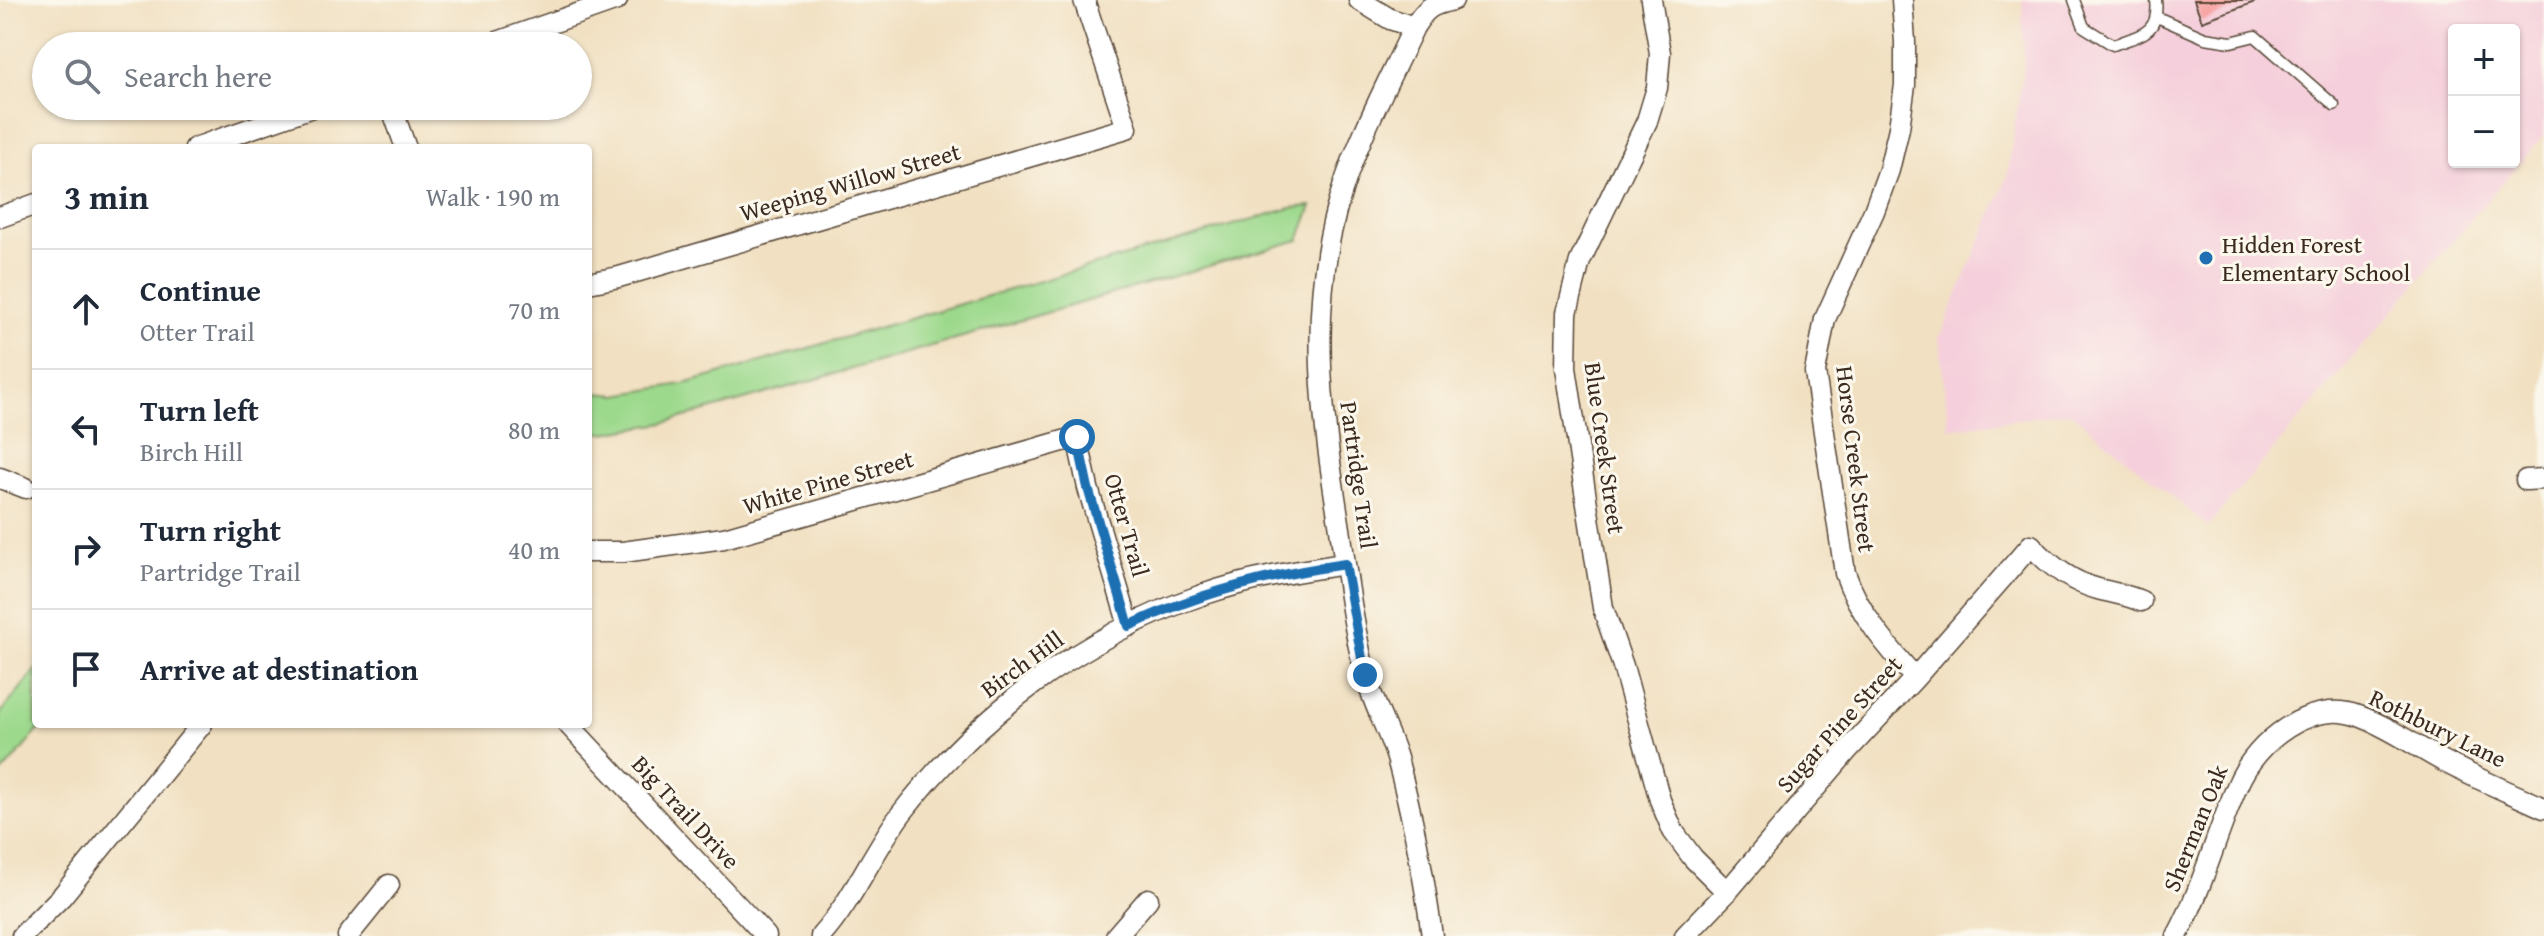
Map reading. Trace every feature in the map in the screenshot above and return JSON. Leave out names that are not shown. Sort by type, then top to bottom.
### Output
[{"type":"street","points":[[526,32],[617,0]]},
{"type":"street","name":"Weeping Willow Street","points":[[592,282],[619,277],[1127,128],[1084,0]]},
{"type":"street","points":[[1359,0],[1390,19],[1414,27],[1425,9],[1453,0]]},
{"type":"street","name":"Blue Creek Street","points":[[1651,0],[1658,35],[1657,88],[1647,121],[1580,261],[1567,313],[1566,368],[1603,608],[1623,666],[1660,800],[1673,831],[1693,858],[1727,892]]},
{"type":"street","name":"Horse Creek Street","points":[[1902,0],[1905,85],[1899,128],[1889,170],[1874,211],[1825,319],[1815,372],[1845,573],[1866,617],[1915,678]]},
{"type":"street","name":"Partridge Trail","points":[[1414,27],[1353,159],[1336,211],[1325,265],[1319,349],[1324,426],[1365,675],[1396,755],[1421,856],[1432,936]]},
{"type":"street","points":[[206,144],[275,120]]},
{"type":"street","points":[[396,120],[405,144]]},
{"type":"street","points":[[0,217],[32,205]]},
{"type":"street","name":"White Pine Street","points":[[592,552],[623,552],[724,538],[1077,437]]},
{"type":"street","name":"Otter Trail","points":[[1077,437],[1088,488],[1129,626]]},
{"type":"street","points":[[0,478],[26,488]]},
{"type":"street","name":"Sugar Pine Street","points":[[1685,936],[2031,545],[2045,560],[2069,577],[2096,589],[2141,601]]},
{"type":"street","name":"Birch Hill","points":[[821,936],[841,911],[863,871],[901,815],[944,763],[992,717],[1045,675],[1102,639],[1179,604],[1228,587],[1345,564]]},
{"type":"street","name":"Rothbury Lane","points":[[2306,717],[2356,714],[2388,728],[2445,762],[2544,808]]},
{"type":"street","name":"Sherman Oak","points":[[2177,936],[2193,907],[2239,782],[2256,752],[2280,732],[2306,717]]},
{"type":"street","points":[[22,936],[62,896],[199,728]]},
{"type":"street","name":"Big Trail Drive","points":[[572,728],[766,936]]},
{"type":"street","points":[[348,936],[389,885]]},
{"type":"street","points":[[1116,936],[1148,899]]},
{"type":"lane","points":[[2074,0],[2084,27],[2113,45],[2149,31],[2157,17],[2156,0]]},
{"type":"lane","points":[[2157,17],[2205,38],[2231,42],[2255,36],[2334,105]]},
{"type":"shaded area","name":"Hidden Forest Elementary School","points":[[2022,0],[2544,0],[2544,135],[2520,163],[2520,24],[2448,24],[2448,168],[2516,168],[2208,526],[2070,412],[1949,429],[1939,338],[2007,178],[2024,62]]},
{"type":"green space","points":[[1312,206],[1299,240],[664,423],[592,432],[592,392],[617,395],[688,383],[1291,208]]},
{"type":"green space","points":[[32,674],[32,728],[41,728],[0,775],[0,714]]},
{"type":"building","points":[[2194,0],[2254,0],[2255,2],[2202,21]]},
{"type":"place","name":"Hidden Forest Elementary School","points":[[2206,258]]},
{"type":"route","points":[[1077,437],[1088,488],[1129,626],[1203,594],[1345,564],[1365,675]]}]
